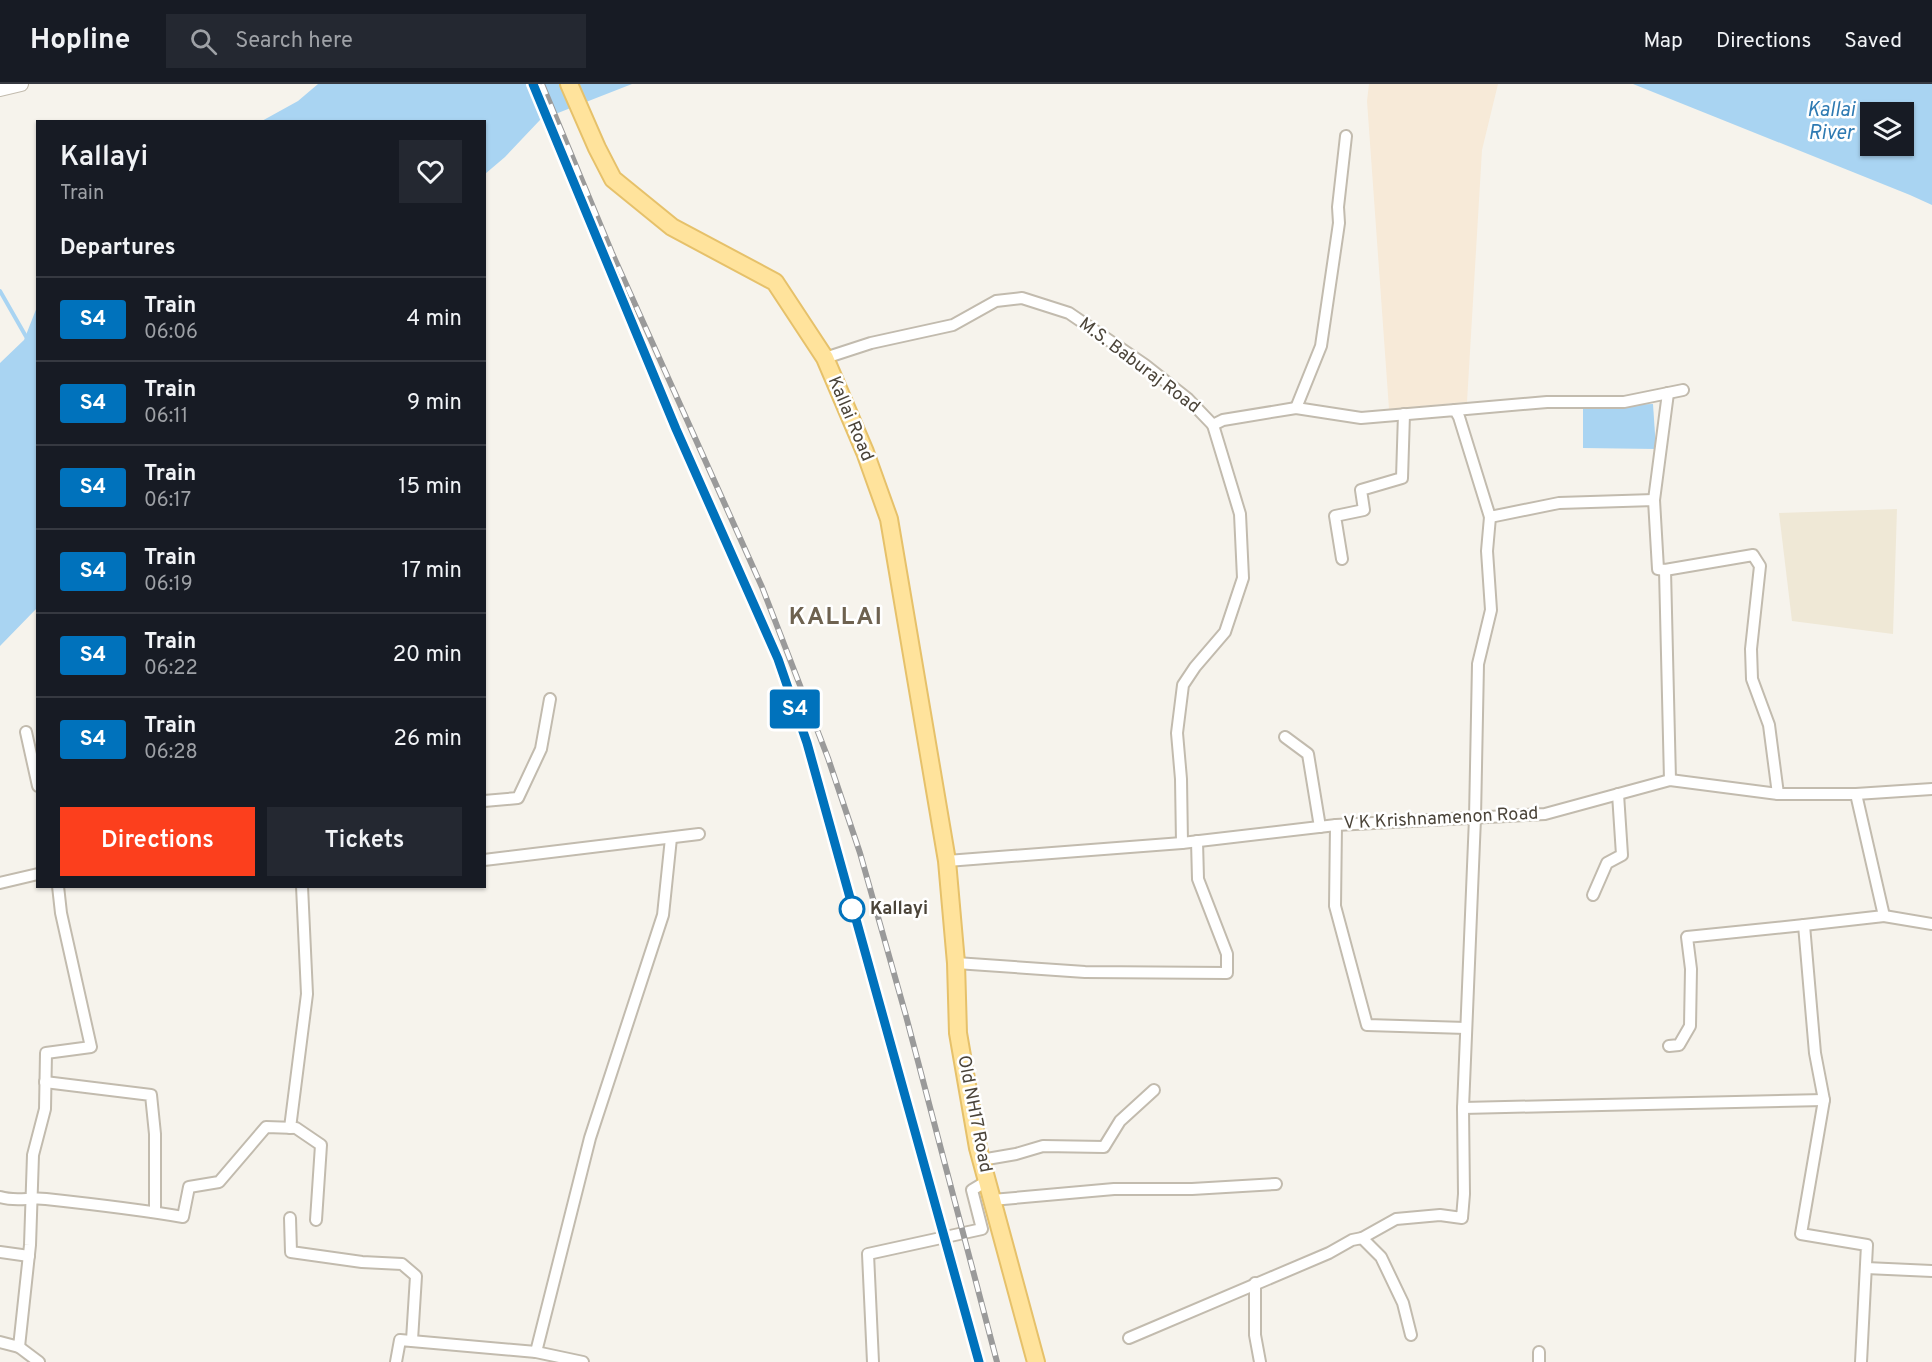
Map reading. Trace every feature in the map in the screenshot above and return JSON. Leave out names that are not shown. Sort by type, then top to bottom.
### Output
[{"type":"main road","name":"Kallai Road","points":[[569,84],[613,179],[672,227],[775,282],[825,358],[865,452],[890,519],[947,861]]},
{"type":"main road","name":"Old NH17 Road","points":[[947,861],[956,963],[958,1033],[981,1160],[1037,1362]]},
{"type":"street","points":[[0,89],[21,84]]},
{"type":"street","points":[[1296,408],[1321,346],[1339,223],[1338,207],[1346,136]]},
{"type":"street","name":"M.S. Baburaj Road","points":[[825,358],[871,343],[953,326],[996,301],[1022,298],[1070,313],[1188,399],[1213,424],[1223,420],[1296,408],[1361,418],[1546,402],[1624,402],[1683,390]]},
{"type":"street","points":[[1668,393],[1654,500],[1658,569],[1665,570],[1753,555],[1760,566],[1751,649],[1752,680],[1769,725],[1778,794]]},
{"type":"street","points":[[1129,1338],[1362,1238],[1396,1219],[1440,1215],[1462,1218],[1463,1108],[1475,818],[1478,664],[1491,610],[1487,550],[1490,517],[1465,434],[1455,410]]},
{"type":"street","points":[[1342,560],[1335,516],[1364,510],[1361,490],[1402,478],[1404,414]]},
{"type":"street","points":[[1182,843],[1181,780],[1177,733],[1183,685],[1225,632],[1242,578],[1240,514],[1213,424]]},
{"type":"street","points":[[1490,517],[1558,503],[1654,500]]},
{"type":"street","points":[[1665,570],[1670,780]]},
{"type":"street","points":[[486,801],[518,798],[540,749],[550,699]]},
{"type":"street","points":[[26,732],[36,777]]},
{"type":"street","points":[[1285,737],[1308,754],[1320,827]]},
{"type":"street","name":"V K Krishnamenon Road","points":[[947,861],[1182,843],[1336,825],[1545,814],[1670,780],[1778,794],[1856,794],[1932,789]]},
{"type":"street","points":[[1593,895],[1607,863],[1622,855],[1618,794]]},
{"type":"street","points":[[1856,794],[1884,916]]},
{"type":"street","points":[[1336,825],[1335,906],[1367,1025],[1466,1028]]},
{"type":"street","points":[[486,860],[699,834]]},
{"type":"street","points":[[536,1352],[590,1137],[663,915],[671,837]]},
{"type":"street","points":[[956,963],[1085,972],[1227,972],[1227,954],[1198,879],[1197,841]]},
{"type":"street","points":[[0,883],[36,874]]},
{"type":"street","points":[[19,1347],[29,1256],[33,1155],[45,1109],[46,1053],[91,1047],[61,913],[58,888]]},
{"type":"street","points":[[290,1128],[307,994],[302,888]]},
{"type":"street","points":[[1669,1046],[1679,1045],[1690,1026],[1691,969],[1687,937],[1884,916],[1932,924]]},
{"type":"street","points":[[1804,925],[1815,1053],[1824,1100],[1801,1234],[1867,1245],[1861,1362]]},
{"type":"street","points":[[45,1082],[151,1095],[155,1134],[155,1212]]},
{"type":"street","points":[[981,1160],[1016,1154],[1043,1146],[1104,1147],[1120,1121],[1154,1090]]},
{"type":"street","points":[[1463,1108],[1824,1100]]},
{"type":"street","points":[[0,1197],[9,1200],[32,1198],[121,1207],[183,1217],[189,1187],[219,1182],[266,1127],[296,1128],[321,1145],[316,1220]]},
{"type":"street","points":[[873,1362],[868,1254],[982,1229],[972,1190],[987,1181]]},
{"type":"street","points":[[992,1200],[1114,1189],[1192,1189],[1276,1184]]},
{"type":"street","points":[[290,1218],[291,1252],[362,1262],[402,1264],[416,1276],[412,1340]]},
{"type":"street","points":[[1362,1238],[1381,1257],[1403,1303],[1411,1335]]},
{"type":"street","points":[[0,1252],[29,1256]]},
{"type":"street","points":[[1866,1268],[1932,1270]]},
{"type":"street","points":[[1255,1283],[1256,1335],[1260,1362]]},
{"type":"street","points":[[1027,1362],[1025,1349],[1028,1332]]},
{"type":"street","points":[[396,1362],[400,1340],[412,1340],[536,1352],[583,1362]]},
{"type":"street","points":[[0,1342],[19,1347],[39,1362]]},
{"type":"shaded area","points":[[1369,84],[1498,84],[1482,150],[1467,402],[1389,409],[1367,101]]},
{"type":"shaded area","points":[[1897,509],[1893,634],[1792,621],[1779,513]]},
{"type":"water","points":[[318,84],[632,84],[540,120],[505,157],[486,173],[486,120],[264,120],[298,101]]},
{"type":"water","name":"Kallai River","points":[[1633,84],[1932,84],[1932,205],[1910,195]]},
{"type":"water","points":[[36,310],[36,609],[0,646],[0,363],[24,340]]},
{"type":"water","points":[[1653,404],[1656,449],[1583,448],[1583,406]]},
{"type":"waterway","points":[[0,291],[28,340]]},
{"type":"railway","points":[[542,84],[612,253],[762,587],[828,758],[860,853],[906,1016],[997,1362]]},
{"type":"railway","points":[[610,270],[676,429],[778,659],[807,743],[979,1362]]},
{"type":"train","name":"S4","points":[[533,84],[676,429],[778,659],[807,743],[979,1362]]},
{"type":"place","name":"Kallayi","points":[[852,909]]},
{"type":"district","name":"KALLAI","points":[[836,618]]}]
